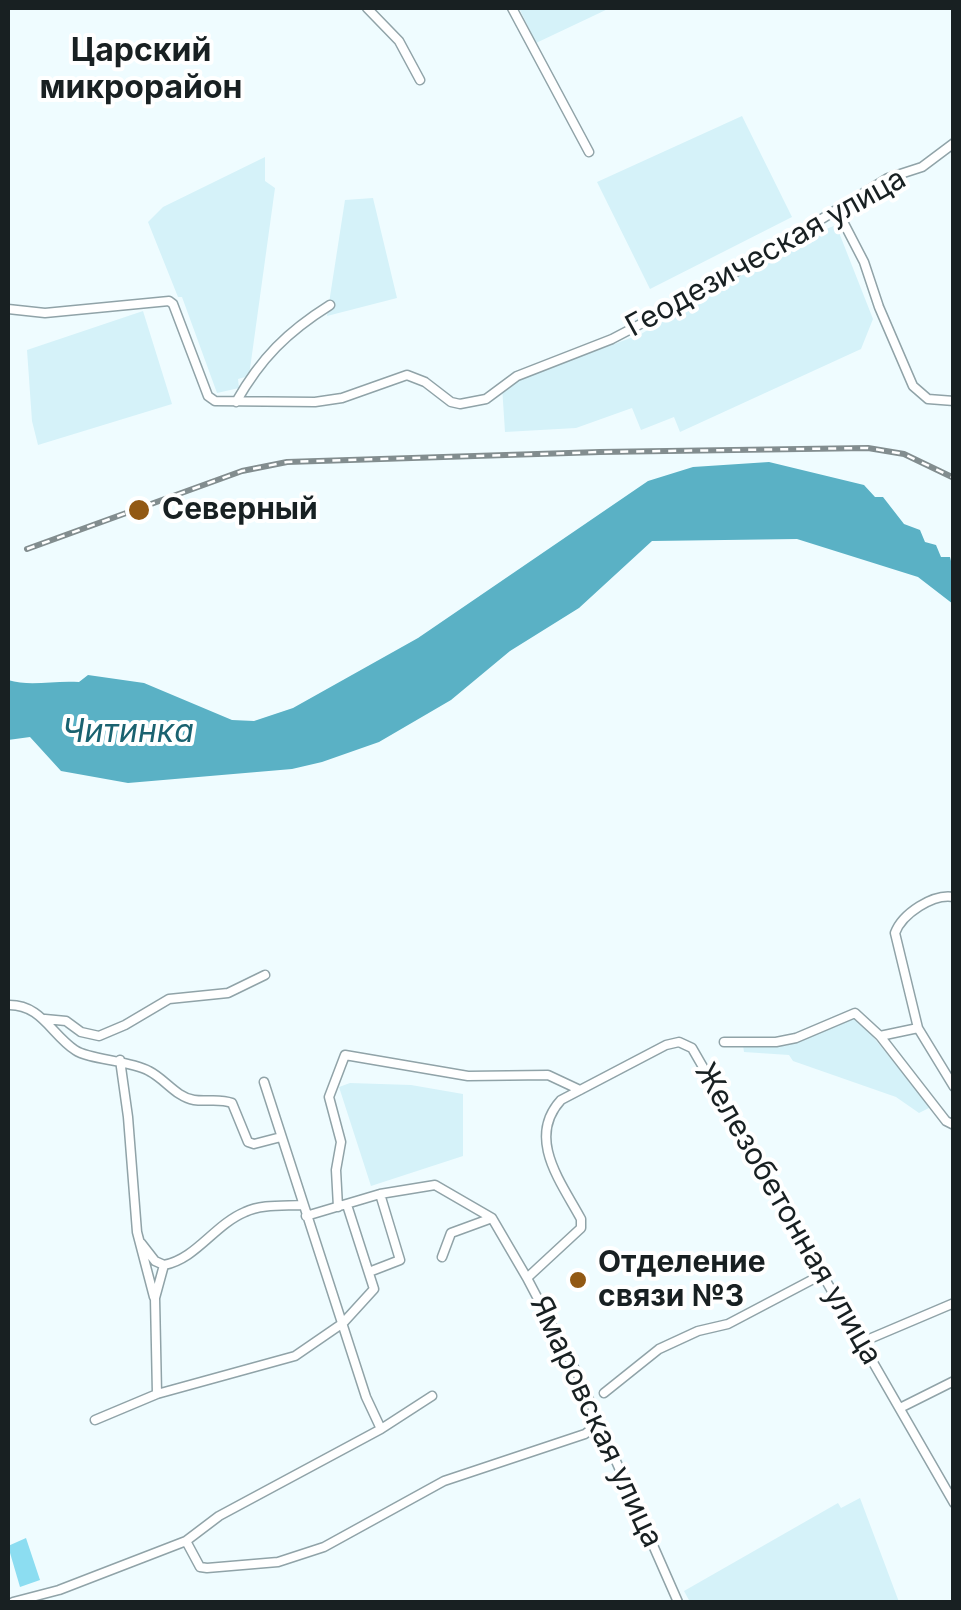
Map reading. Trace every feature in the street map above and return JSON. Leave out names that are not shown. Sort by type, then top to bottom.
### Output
[{"type":"street","points":[[367,8],[399,41],[420,80]]},
{"type":"street","points":[[512,8],[589,152]]},
{"type":"street","name":"Геодезическая улица","points":[[236,402],[342,398],[407,374],[452,402],[486,399],[517,376],[627,331],[714,286],[888,178],[922,167],[954,143]]},
{"type":"street","points":[[837,210],[864,262],[913,386],[928,399],[954,401]]},
{"type":"street","points":[[8,309],[46,313],[168,301],[174,304],[208,396],[215,402],[236,402],[281,339],[330,305]]},
{"type":"street","points":[[954,897],[935,897],[896,928],[918,1028],[954,1087]]},
{"type":"street","points":[[45,1019],[66,1021],[81,1032],[98,1036],[169,999],[228,993],[265,975]]},
{"type":"street","points":[[8,1004],[19,1004],[45,1019],[77,1052],[120,1060],[150,1071],[181,1096],[232,1104],[248,1142],[281,1137]]},
{"type":"street","points":[[724,1042],[776,1042],[796,1038],[850,1012],[860,1015],[946,1121],[954,1125]]},
{"type":"street","points":[[880,1036],[918,1028]]},
{"type":"street","name":"Железобетонная улица","points":[[544,1151],[551,1110],[560,1100],[666,1044],[680,1042],[692,1048],[954,1503]]},
{"type":"street","points":[[95,1420],[157,1394],[295,1356],[342,1323],[373,1293],[343,1206],[336,1170],[341,1142],[329,1096],[344,1056],[468,1076],[548,1075],[580,1090]]},
{"type":"street","points":[[120,1060],[138,1240],[154,1298],[157,1394]]},
{"type":"street","points":[[264,1082],[366,1398],[381,1429]]},
{"type":"street","name":"Ямаровская улица","points":[[544,1151],[581,1219],[582,1228],[528,1278],[600,1422],[678,1602]]},
{"type":"street","points":[[306,1216],[380,1194],[435,1184],[492,1218],[528,1278]]},
{"type":"street","points":[[368,1272],[400,1260],[380,1194]]},
{"type":"street","points":[[138,1240],[155,1261],[164,1265],[187,1258],[210,1233],[246,1211],[302,1205]]},
{"type":"street","points":[[442,1257],[452,1233],[492,1218]]},
{"type":"street","points":[[154,1298],[164,1265]]},
{"type":"street","points":[[604,1393],[659,1349],[698,1331],[728,1324],[823,1274]]},
{"type":"street","points":[[862,1342],[954,1303]]},
{"type":"street","points":[[900,1408],[954,1381]]},
{"type":"street","points":[[13,1602],[59,1590],[186,1540],[218,1516],[381,1429],[432,1396]]},
{"type":"street","points":[[186,1540],[200,1566],[206,1568],[278,1562],[324,1547],[444,1481],[585,1434],[600,1422]]},
{"type":"shaded area","points":[[519,8],[610,8],[536,43]]},
{"type":"shaded area","points":[[742,116],[792,217],[650,289],[597,182]]},
{"type":"shaded area","points":[[265,157],[265,181],[275,188],[249,376],[238,379],[239,388],[217,393],[182,297],[178,297],[148,222],[163,207]]},
{"type":"shaded area","points":[[373,198],[397,298],[327,316],[345,200]]},
{"type":"shaded area","points":[[836,225],[873,319],[861,349],[680,432],[674,417],[641,430],[632,408],[576,428],[505,432],[502,386],[641,334],[795,242]]},
{"type":"shaded area","points":[[143,311],[172,404],[38,445],[32,421],[27,350]]},
{"type":"shaded area","points":[[855,1015],[931,1107],[919,1113],[896,1097],[793,1061],[789,1055],[744,1052],[743,1045],[786,1046]]},
{"type":"shaded area","points":[[350,1083],[411,1085],[463,1094],[463,1156],[371,1186],[339,1087]]},
{"type":"shaded area","points":[[860,1498],[899,1602],[690,1602],[684,1591],[838,1503],[841,1508]]},
{"type":"shaded area","points":[[26,1538],[40,1580],[20,1587],[8,1546]]},
{"type":"water","name":"Читинка","points":[[769,462],[864,485],[875,497],[883,497],[904,524],[920,530],[925,542],[936,545],[941,557],[950,557],[953,604],[918,577],[797,539],[652,541],[579,608],[510,651],[451,700],[379,742],[322,762],[292,769],[128,783],[61,771],[30,737],[8,740],[8,680],[79,682],[88,675],[144,683],[232,720],[254,721],[293,708],[418,638],[648,481],[693,467]]},
{"type":"railway","points":[[27,549],[242,471],[287,462],[868,448],[904,454],[954,478]]},
{"type":"place","name":"Северный","points":[[139,510]]},
{"type":"place","name":"Отделение связи №3","points":[[578,1280]]},
{"type":"district","name":"Царский микрорайон","points":[[141,70]]}]
